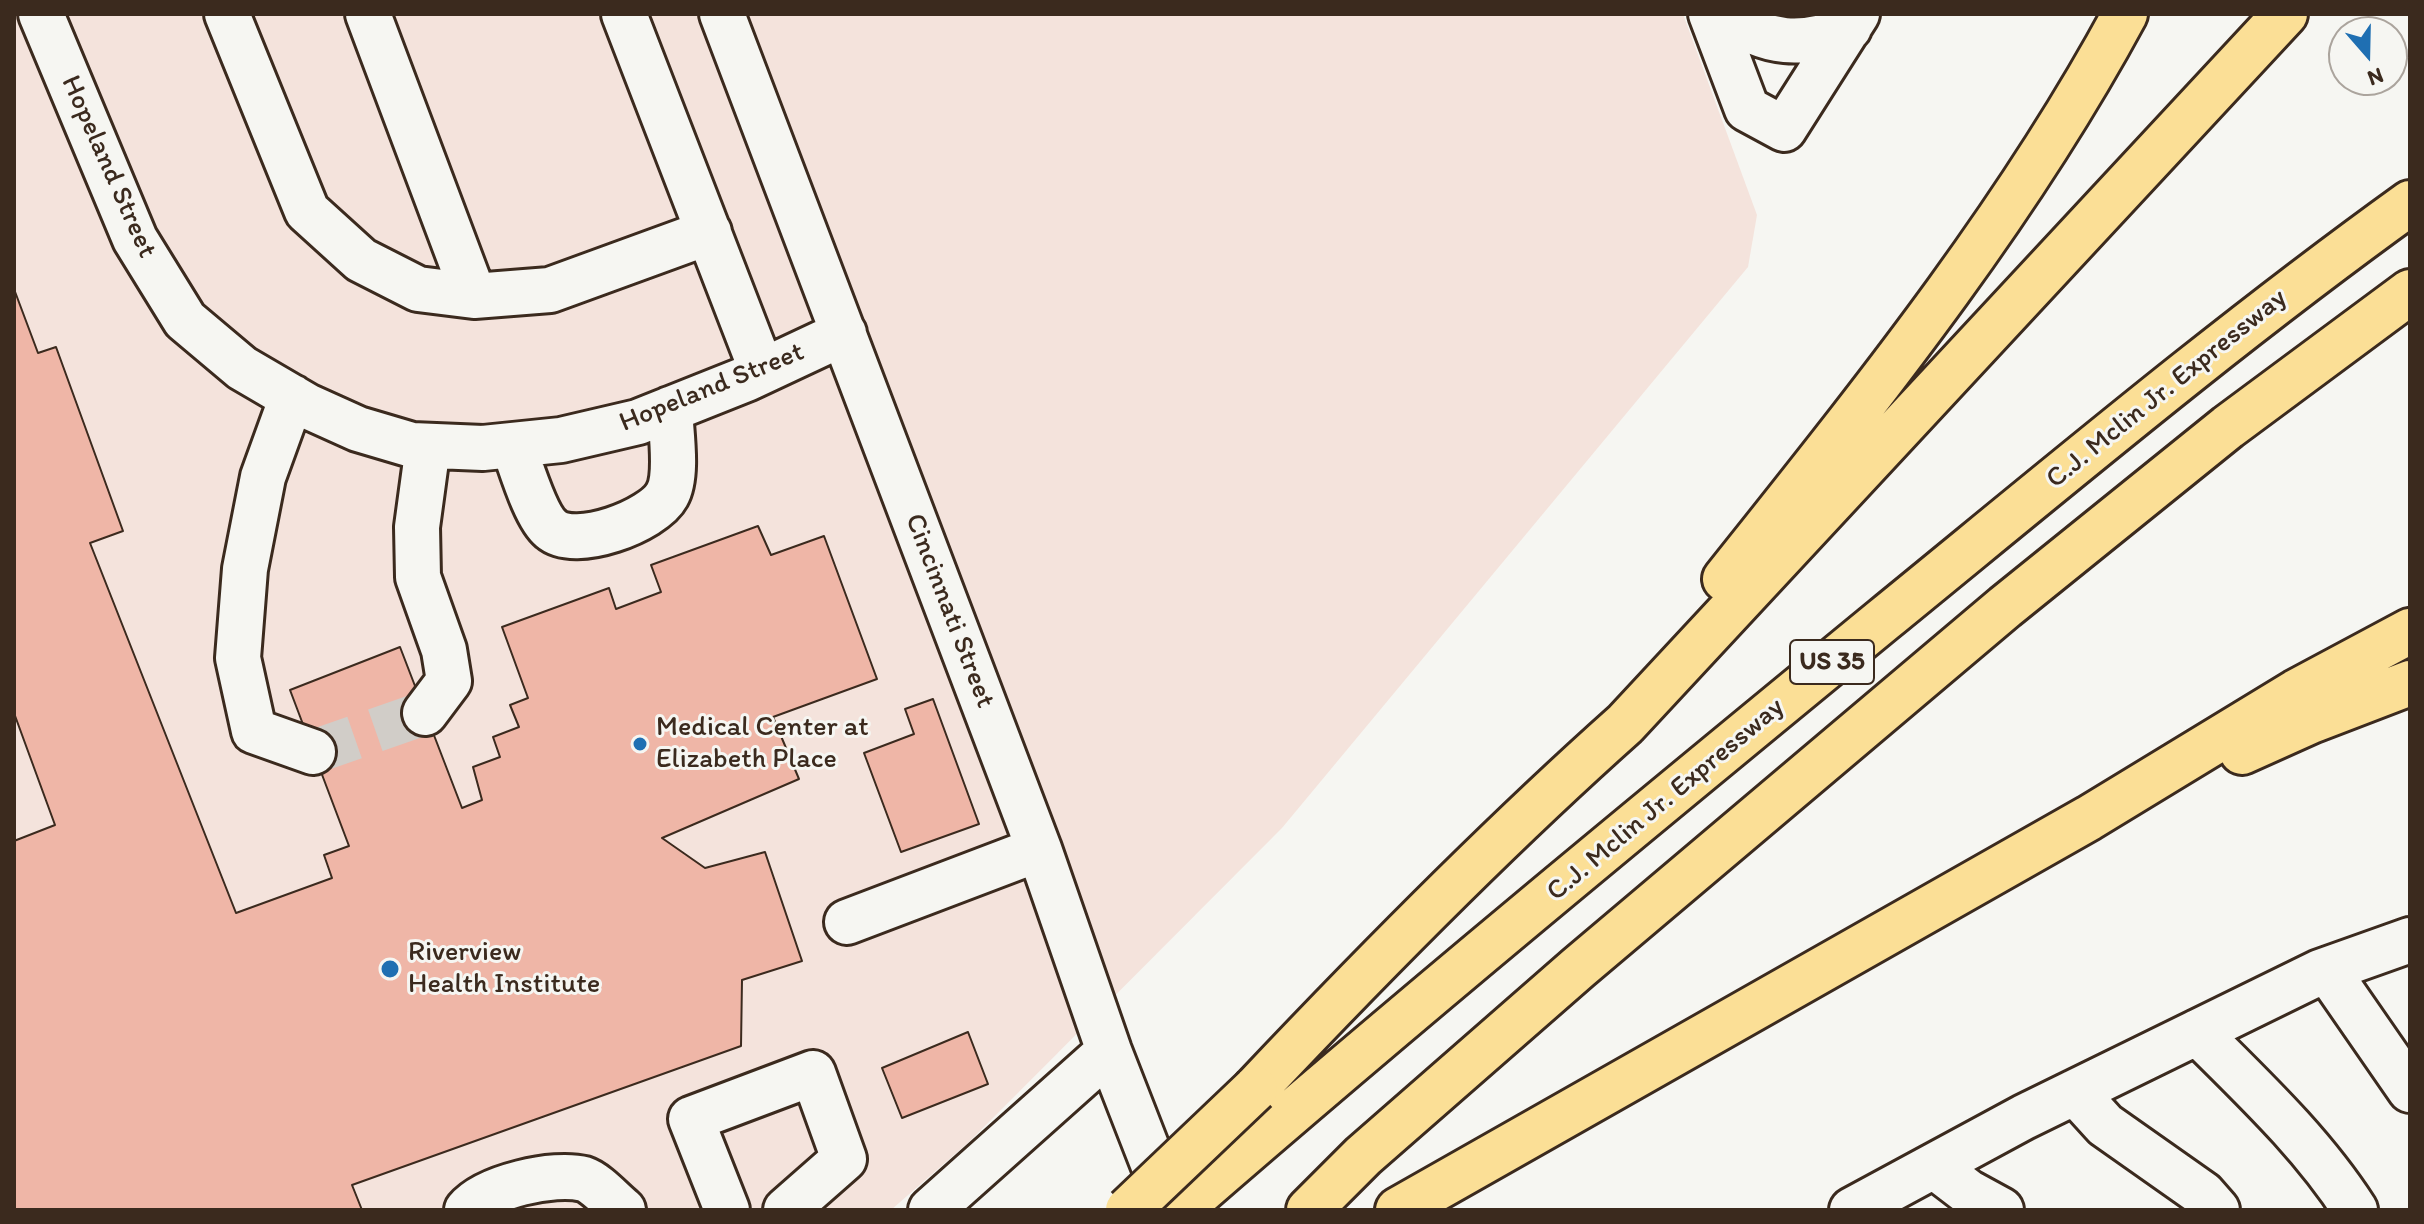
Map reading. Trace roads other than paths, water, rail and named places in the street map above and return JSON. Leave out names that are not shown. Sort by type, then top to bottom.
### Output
[{"type":"highway","points":[[1537,802],[1611,707],[1704,605],[1981,249],[2066,118],[2125,14]]},
{"type":"highway","points":[[1128,1210],[1255,1089],[1351,987],[1537,802],[1625,724],[2285,14]]},
{"type":"highway","name":"C.J. Mclin Jr. Expressway","points":[[1179,1210],[1738,739],[2113,432],[2301,281],[2410,203]]},
{"type":"highway","name":"US 35","points":[[1309,1210],[1363,1156],[1566,978],[2005,607],[2228,427],[2410,292]]},
{"type":"highway","points":[[1398,1210],[2089,818],[2296,692],[2410,631]]},
{"type":"highway","points":[[2089,818],[2311,721],[2410,683]]},
{"type":"street","name":"Hopeland Street","points":[[41,14],[135,239],[185,320],[242,368],[358,429],[412,445],[428,446],[483,448],[561,440],[638,422],[844,333]]},
{"type":"street","points":[[227,14],[307,211],[361,260],[418,289],[474,296],[550,290],[709,232]]},
{"type":"street","points":[[368,14],[474,296]]},
{"type":"street","points":[[624,14],[762,371]]},
{"type":"street","name":"Cincinnati Street","points":[[722,14],[1039,849],[1109,1051],[1171,1210]]},
{"type":"street","points":[[1711,14],[1747,109],[1784,129],[1853,21]]},
{"type":"street","points":[[1726,14],[1766,37],[1800,42],[1825,38],[1853,21]]},
{"type":"street","points":[[292,397],[263,477],[245,569],[238,658],[254,731],[313,752]]},
{"type":"street","points":[[513,445],[535,505],[550,529],[570,538],[604,533],[645,516],[667,496],[673,473],[670,409]]},
{"type":"street","points":[[425,713],[449,681],[444,650],[418,577],[417,527],[428,446]]},
{"type":"street","points":[[847,922],[1039,849]]},
{"type":"street","points":[[1852,1210],[2075,1092],[2197,1032],[2327,970],[2410,940]]},
{"type":"street","points":[[2327,970],[2410,1090]]},
{"type":"street","points":[[2197,1032],[2263,1098],[2332,1175],[2355,1210]]},
{"type":"street","points":[[931,1210],[1109,1051]]},
{"type":"street","points":[[727,1210],[691,1119],[813,1073],[844,1159],[786,1210]]},
{"type":"street","points":[[2075,1092],[2105,1125],[2203,1194],[2217,1210]]},
{"type":"street","points":[[1934,1166],[1968,1192],[2001,1210]]},
{"type":"street","points":[[467,1210],[476,1199],[536,1178],[585,1179],[623,1210]]},
{"type":"tunnel","points":[[313,752],[425,713]]},
{"type":"place","name":"Medical Center at Elizabeth Place","points":[[640,744]]},
{"type":"place","name":"Riverview Health Institute","points":[[390,969]]}]
